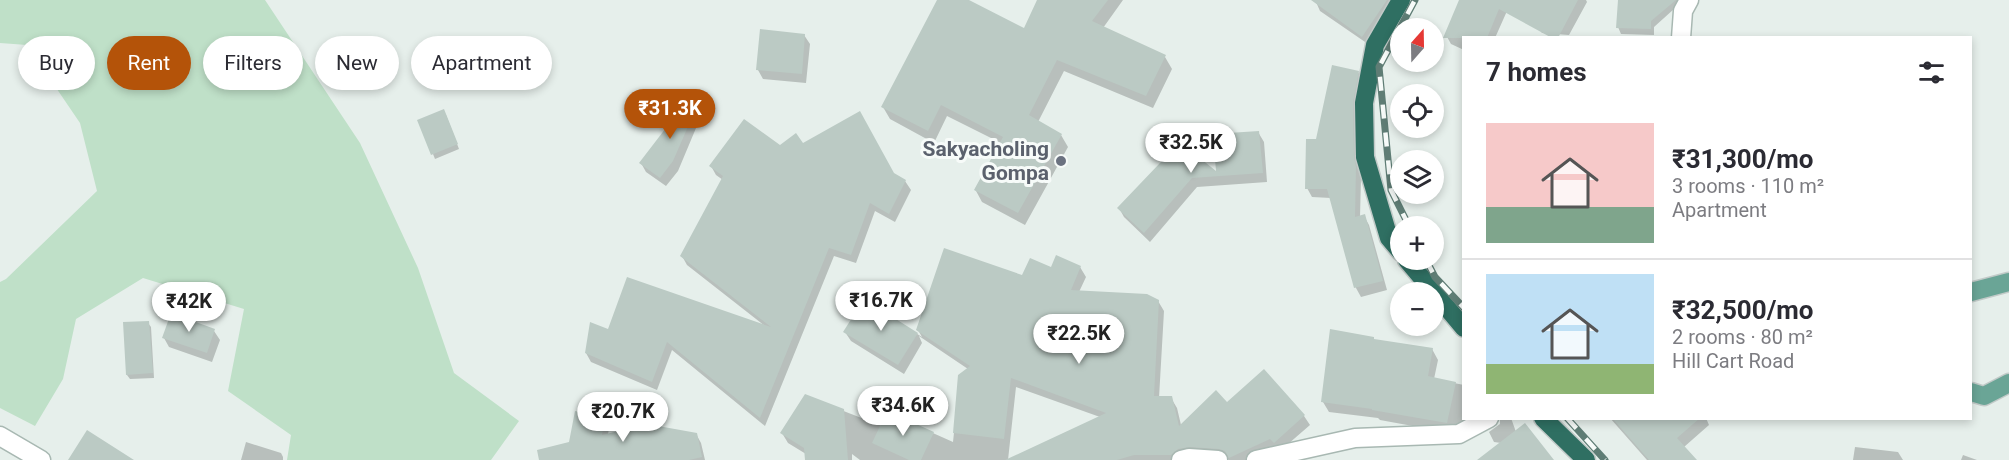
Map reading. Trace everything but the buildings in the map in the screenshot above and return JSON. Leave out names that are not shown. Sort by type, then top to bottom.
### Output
[{"type":"highway","points":[[1390,239],[1365,157],[1364,104],[1375,45],[1401,0]]},
{"type":"highway","points":[[1415,270],[1462,326]]},
{"type":"highway","points":[[1545,420],[1586,460]]},
{"type":"main road","points":[[1972,292],[2009,282]]},
{"type":"main road","points":[[1972,392],[1984,396],[2009,383]]},
{"type":"street","points":[[1682,36],[1683,11],[1689,0]]},
{"type":"street","points":[[1256,460],[1355,438],[1459,434],[1485,420]]},
{"type":"street","points":[[0,436],[41,460]]},
{"type":"street","points":[[1181,460],[1189,458],[1218,460]]},
{"type":"green space","points":[[0,0],[265,0],[289,36],[203,36],[203,90],[303,90],[303,57],[315,75],[315,90],[325,90],[360,143],[418,268],[454,373],[519,421],[491,460],[287,460],[291,435],[228,391],[244,309],[143,278],[76,319],[63,379],[35,426],[0,408],[0,282],[6,279],[97,191],[80,123],[58,90],[95,90],[95,36],[18,36],[18,44],[0,43]]},
{"type":"railway","points":[[1404,216],[1391,190],[1379,67],[1415,0]]},
{"type":"railway","points":[[1431,270],[1462,306]]},
{"type":"railway","points":[[1569,420],[1605,460]]},
{"type":"place","name":"Sakyacholing Gompa","points":[[1061,161]]}]
